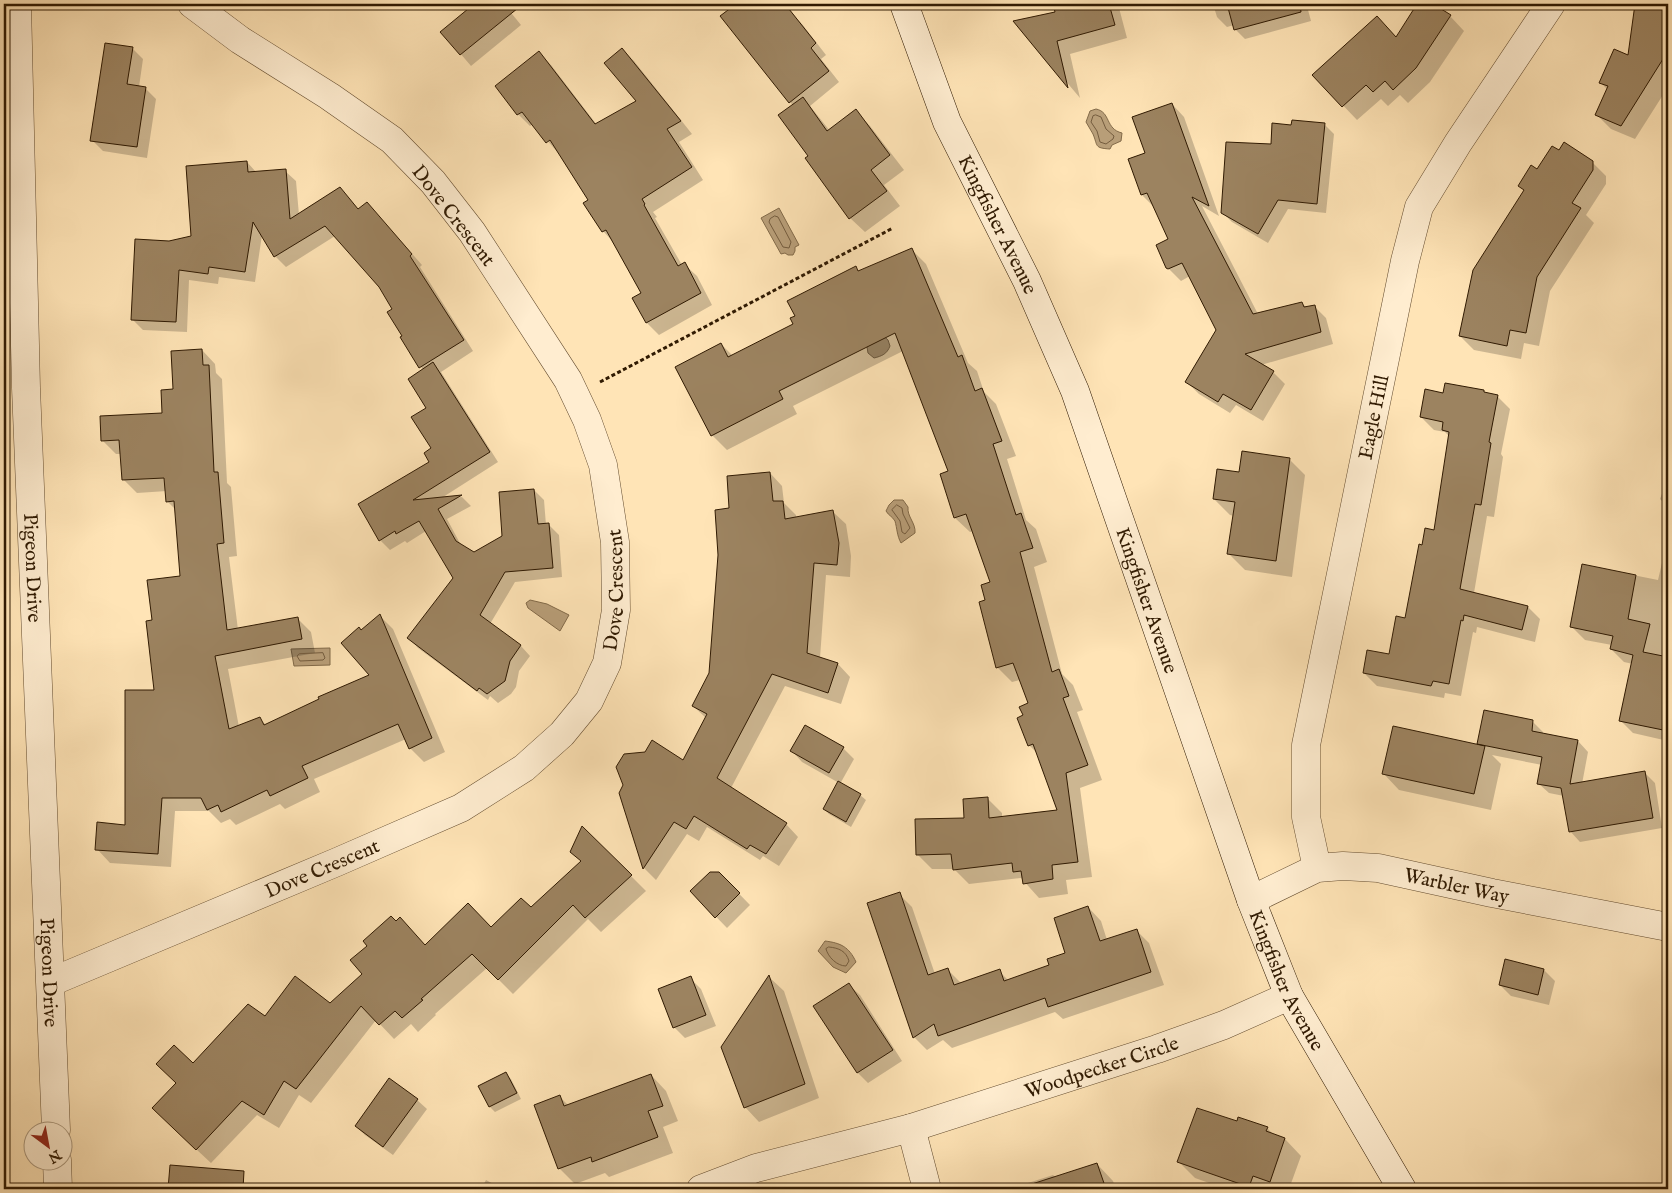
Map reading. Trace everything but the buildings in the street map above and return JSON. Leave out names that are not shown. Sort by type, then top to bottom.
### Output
[{"type":"street","name":"Pigeon Drive","points":[[17,4],[26,388],[56,1120]]},
{"type":"street","name":"Dove Crescent","points":[[50,982],[461,808],[524,768],[562,734],[589,701],[607,663],[616,610],[615,542],[603,465],[588,420],[568,380],[472,232],[434,182],[392,140],[329,96],[240,40],[192,4]]},
{"type":"street","name":"Kingfisher Avenue","points":[[904,4],[946,122],[1027,281],[1075,391],[1250,900],[1289,996],[1402,1189]]},
{"type":"street","name":"Eagle Hill","points":[[1317,868],[1306,817],[1306,745],[1405,261],[1419,207],[1458,143],[1551,4]]},
{"type":"street","name":"Warbler Way","points":[[1250,900],[1317,868],[1343,866],[1378,868],[1492,893],[1668,927]]},
{"type":"street","name":"Woodpecker Circle","points":[[701,1189],[756,1168],[911,1128],[1157,1049],[1224,1025],[1289,996]]},
{"type":"street","points":[[911,1128],[927,1189]]},
{"type":"street","points":[[57,1170],[58,1189]]},
{"type":"path","points":[[575,395],[893,228]]},
{"type":"water","points":[[1096,109],[1104,113],[1113,128],[1122,133],[1121,141],[1112,145],[1110,149],[1097,146],[1086,122],[1090,111]]},
{"type":"water","points":[[779,208],[799,245],[795,247],[793,255],[781,254],[761,218]]},
{"type":"water","points":[[879,332],[888,340],[890,346],[884,354],[874,358],[868,353],[866,341]]},
{"type":"water","points":[[894,500],[903,500],[908,507],[915,529],[915,533],[901,543],[895,521],[886,511]]},
{"type":"water","points":[[530,600],[547,604],[569,615],[560,631],[528,608],[526,603]]},
{"type":"water","points":[[330,648],[330,665],[294,666],[291,649]]},
{"type":"water","points":[[825,941],[844,947],[853,957],[856,962],[846,973],[833,967],[818,951]]}]
